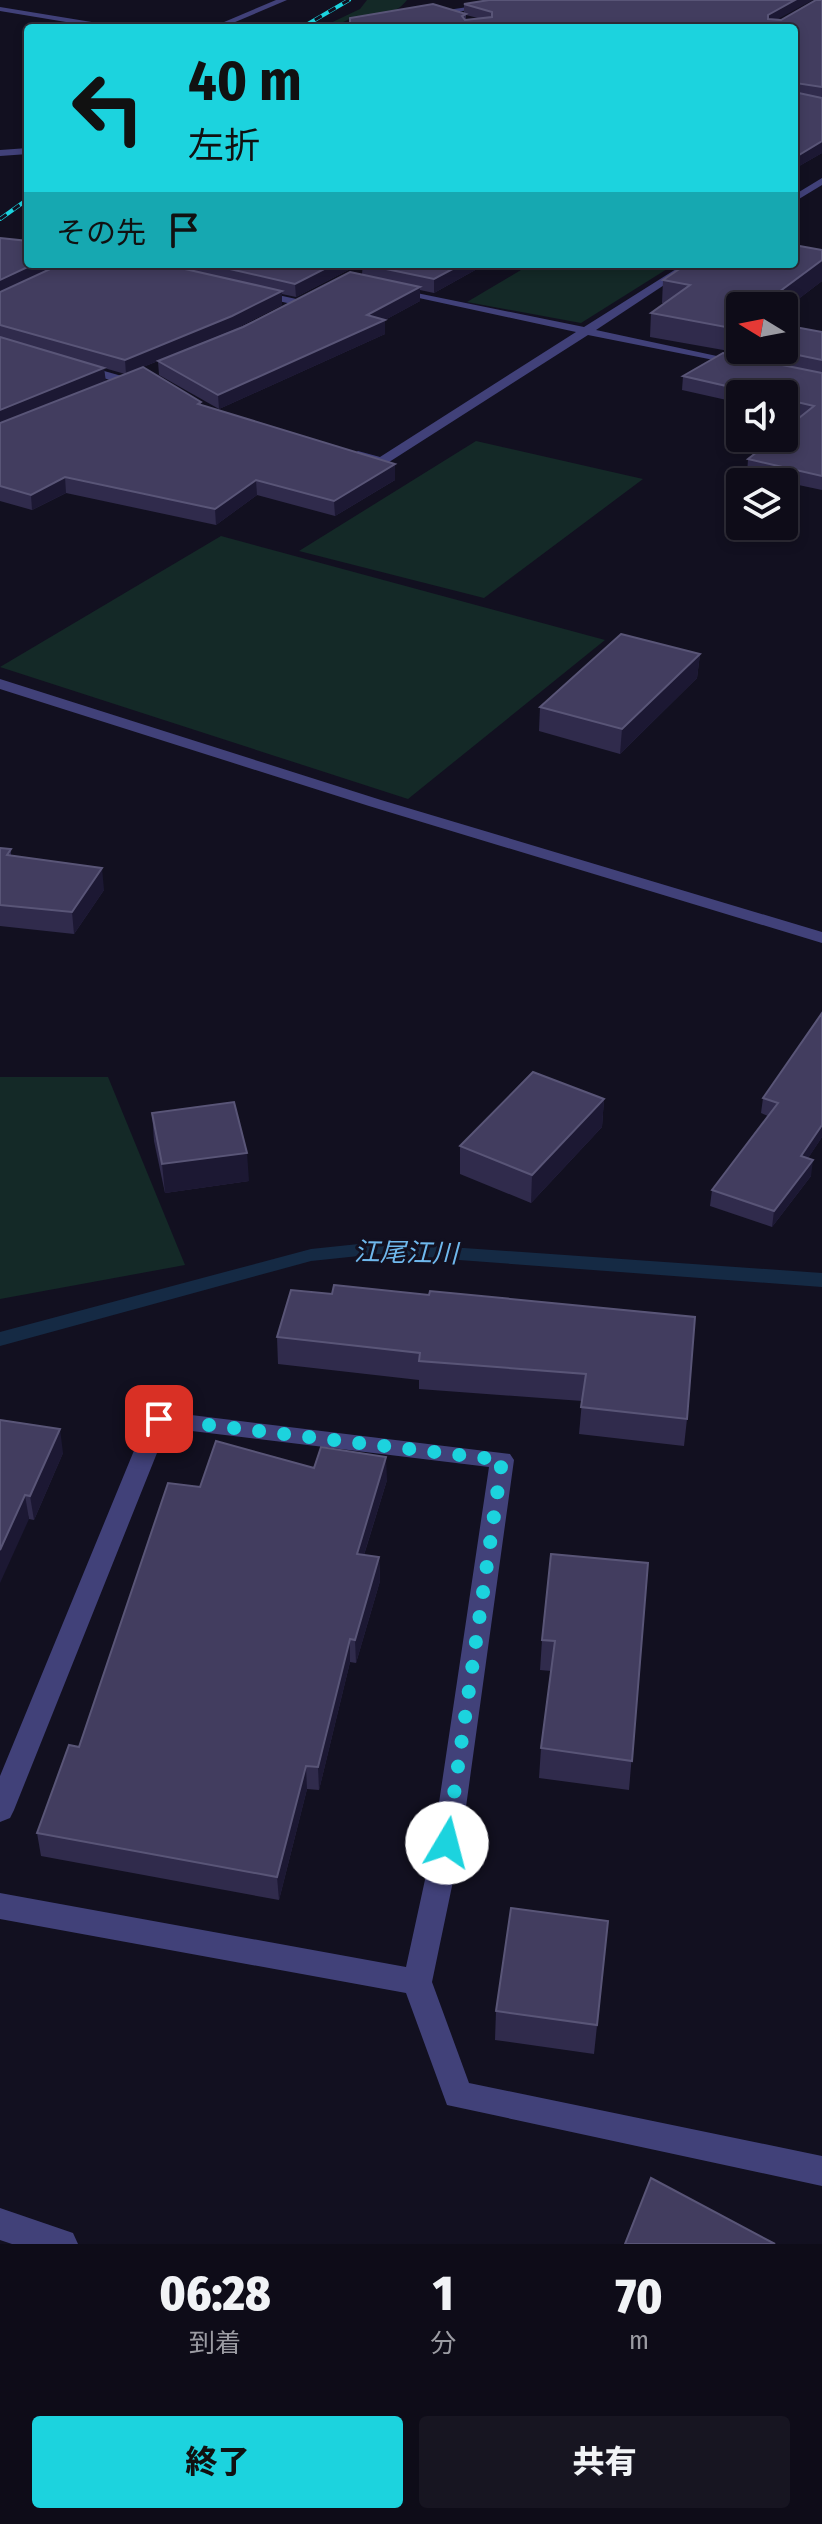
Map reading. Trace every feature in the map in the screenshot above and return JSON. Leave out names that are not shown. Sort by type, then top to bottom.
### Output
[{"type":"street","points":[[224,24],[283,0]]},
{"type":"street","points":[[462,18],[438,12],[533,0]]},
{"type":"street","points":[[0,9],[92,24]]},
{"type":"street","points":[[0,153],[24,151]]},
{"type":"street","points":[[798,196],[822,181]]},
{"type":"street","points":[[351,453],[382,461],[685,268]]},
{"type":"street","points":[[378,286],[748,366]]},
{"type":"street","points":[[245,291],[306,304]]},
{"type":"street","points":[[71,365],[128,382]]},
{"type":"street","points":[[0,684],[822,938]]},
{"type":"street","points":[[0,1810],[159,1419],[502,1460],[447,1843],[417,1982],[458,2095],[822,2171]]},
{"type":"street","points":[[0,1906],[417,1982]]},
{"type":"street","points":[[0,2224],[62,2244]]},
{"type":"green space","points":[[367,0],[407,0],[388,13],[328,24],[360,9]]},
{"type":"green space","points":[[524,268],[669,268],[581,323],[467,302]]},
{"type":"green space","points":[[476,441],[643,479],[484,598],[299,551]]},
{"type":"green space","points":[[221,536],[605,640],[408,799],[0,667]]},
{"type":"green space","points":[[0,1077],[108,1077],[185,1265],[0,1299]]},
{"type":"building","points":[[489,0],[795,0],[768,15],[768,19],[781,20],[816,0],[822,0],[822,87],[798,83],[798,24],[350,24],[350,18],[433,4],[466,14],[462,16],[465,20],[492,17],[492,12],[464,4]]},
{"type":"building","points":[[798,93],[822,98],[822,141],[798,156]]},
{"type":"building","points":[[0,238],[24,241],[26,268],[0,280]]},
{"type":"building","points":[[798,246],[822,250],[822,260],[779,292],[726,292],[726,327],[651,313],[690,285],[663,280],[681,268],[798,268]]},
{"type":"building","points":[[52,268],[181,268],[282,291],[232,316],[125,360],[0,325],[0,292]]},
{"type":"building","points":[[225,268],[326,268],[295,284]]},
{"type":"building","points":[[381,268],[455,268],[434,279]]},
{"type":"building","points":[[350,272],[420,287],[367,315],[385,320],[218,395],[158,361],[243,327]]},
{"type":"building","points":[[798,328],[822,332],[822,360],[798,355]]},
{"type":"building","points":[[0,337],[104,368],[0,410]]},
{"type":"building","points":[[723,353],[726,354],[726,364],[777,364],[822,373],[822,476],[798,468],[748,459],[757,452],[798,452],[798,419],[814,406],[798,402],[798,380],[726,380],[726,386],[683,376]]},
{"type":"building","points":[[143,367],[201,402],[198,404],[395,464],[334,501],[256,480],[215,509],[65,477],[31,495],[0,486],[0,423]]},
{"type":"building","points":[[621,634],[700,654],[622,729],[540,707]]},
{"type":"building","points":[[0,848],[11,849],[7,855],[102,868],[72,912],[0,905]]},
{"type":"building","points":[[822,1013],[822,1125],[801,1156],[813,1160],[774,1211],[712,1190],[778,1103],[763,1098]]},
{"type":"building","points":[[533,1072],[604,1099],[532,1175],[460,1146]]},
{"type":"building","points":[[234,1102],[247,1153],[162,1164],[152,1113]]},
{"type":"building","points":[[334,1285],[429,1295],[430,1291],[695,1317],[687,1419],[581,1407],[586,1374],[419,1361],[420,1353],[277,1337],[291,1290],[332,1294]]},
{"type":"building","points":[[0,1420],[60,1429],[30,1496],[25,1495],[0,1550]]},
{"type":"building","points":[[216,1441],[314,1468],[321,1447],[386,1457],[357,1554],[379,1557],[355,1640],[350,1639],[318,1767],[306,1766],[277,1877],[37,1833],[69,1745],[79,1747],[168,1483],[200,1487]]},
{"type":"building","points":[[551,1554],[648,1563],[632,1761],[541,1748],[555,1641],[542,1640]]},
{"type":"building","points":[[511,1908],[608,1921],[597,2025],[496,2011]]},
{"type":"building","points":[[651,2178],[775,2244],[625,2244]]},
{"type":"waterway","name":"江尾江川","points":[[0,1339],[311,1255],[378,1248],[822,1280]]},
{"type":"railway","points":[[308,24],[349,0]]},
{"type":"railway","points":[[0,219],[24,202]]},
{"type":"route","points":[[159,1419],[502,1460],[447,1843]]}]
